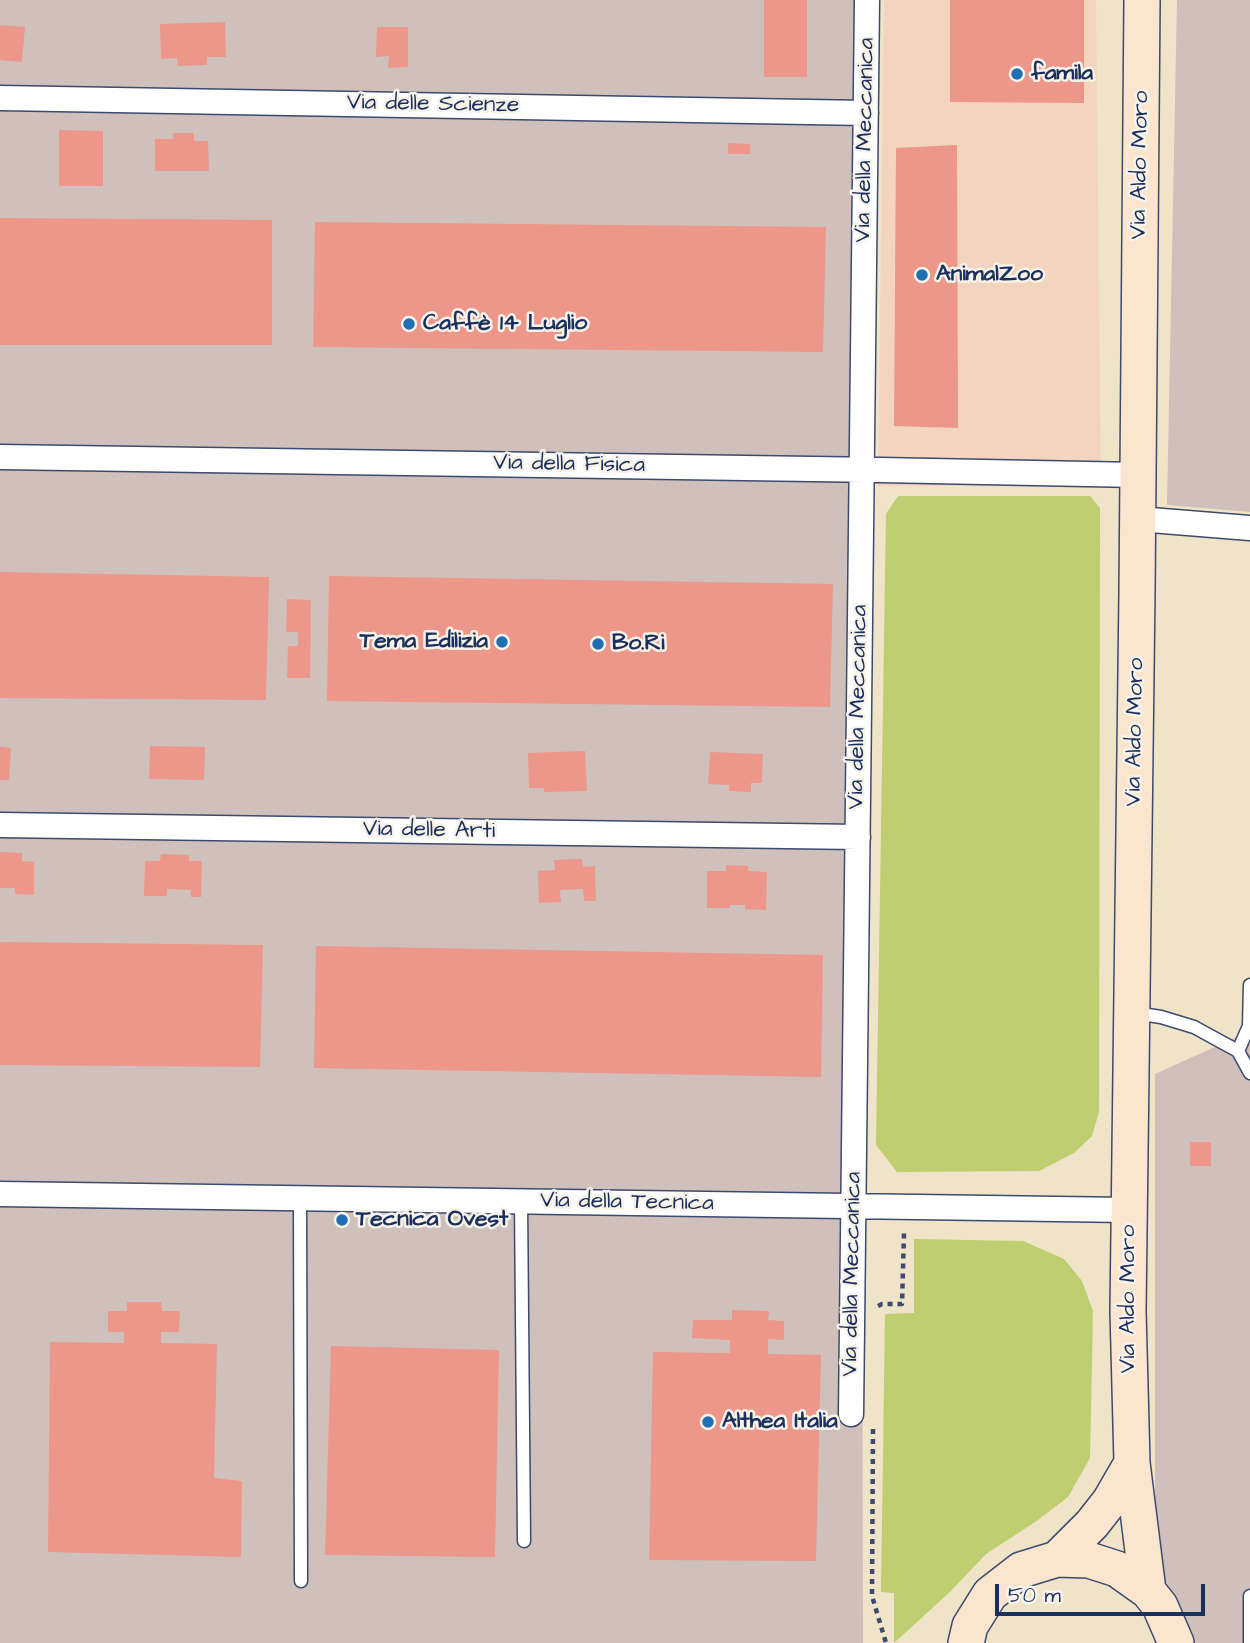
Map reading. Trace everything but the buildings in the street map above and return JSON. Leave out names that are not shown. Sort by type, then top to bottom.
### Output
[{"type":"street","name":"Via della Meccanica","points":[[851,1414],[867,0]]},
{"type":"street","name":"Via Aldo Moro","points":[[1142,0],[1128,1311],[1132,1463],[1148,1591]]},
{"type":"street","name":"Via delle Scienze","points":[[0,98],[866,113]]},
{"type":"street","name":"Via della Fisica","points":[[0,457],[1138,475]]},
{"type":"street","points":[[1138,519],[1250,528]]},
{"type":"street","name":"Via delle Arti","points":[[0,825],[858,837]]},
{"type":"street","name":"Via della Tecnica","points":[[0,1194],[1129,1210]]},
{"type":"street","name":"Via Aldo Moro","points":[[1057,1559],[1093,1524],[1110,1502],[1132,1463]]},
{"type":"street","name":"Via Aldo Moro","points":[[961,1637],[990,1594],[1021,1570],[1057,1559],[1089,1560],[1117,1569],[1148,1591],[1160,1606],[1176,1643]]},
{"type":"lane","points":[[1238,1051],[1249,1026],[1250,985]]},
{"type":"lane","points":[[1133,1012],[1194,1027],[1238,1051],[1250,1073]]},
{"type":"lane","points":[[300,1198],[301,1581]]},
{"type":"lane","points":[[521,1201],[524,1541]]},
{"type":"lane","points":[[1250,1596],[1250,1643]]},
{"type":"path","points":[[872,1596],[886,1643]]},
{"type":"shaded area","points":[[0,0],[859,0],[863,1643],[0,1643]]},
{"type":"shaded area","points":[[884,0],[1096,0],[1101,486],[878,486]]},
{"type":"shaded area","points":[[1177,0],[1250,0],[1250,512],[1167,505]]},
{"type":"shaded area","points":[[1250,1031],[1250,1643],[1155,1643],[1155,1074]]},
{"type":"green space","points":[[898,496],[1090,496],[1100,508],[1099,1112],[1092,1136],[1074,1153],[1039,1171],[897,1172],[876,1145],[886,514]]},
{"type":"green space","points":[[914,1239],[1023,1241],[1064,1259],[1082,1281],[1093,1311],[1090,1458],[1068,1497],[986,1554],[951,1591],[894,1643],[894,1593],[881,1592],[885,1314],[914,1313]]},
{"type":"place","name":"famila","points":[[1017,74]]},
{"type":"place","name":"AnimalZoo","points":[[922,275]]},
{"type":"place","name":"Caffè 14 Luglio","points":[[409,324]]},
{"type":"place","name":"Tema Edilizia","points":[[502,642]]},
{"type":"place","name":"Bo.Ri","points":[[598,644]]},
{"type":"place","name":"Tecnica Ovest","points":[[342,1220]]},
{"type":"place","name":"Althea Italia","points":[[708,1422]]}]
